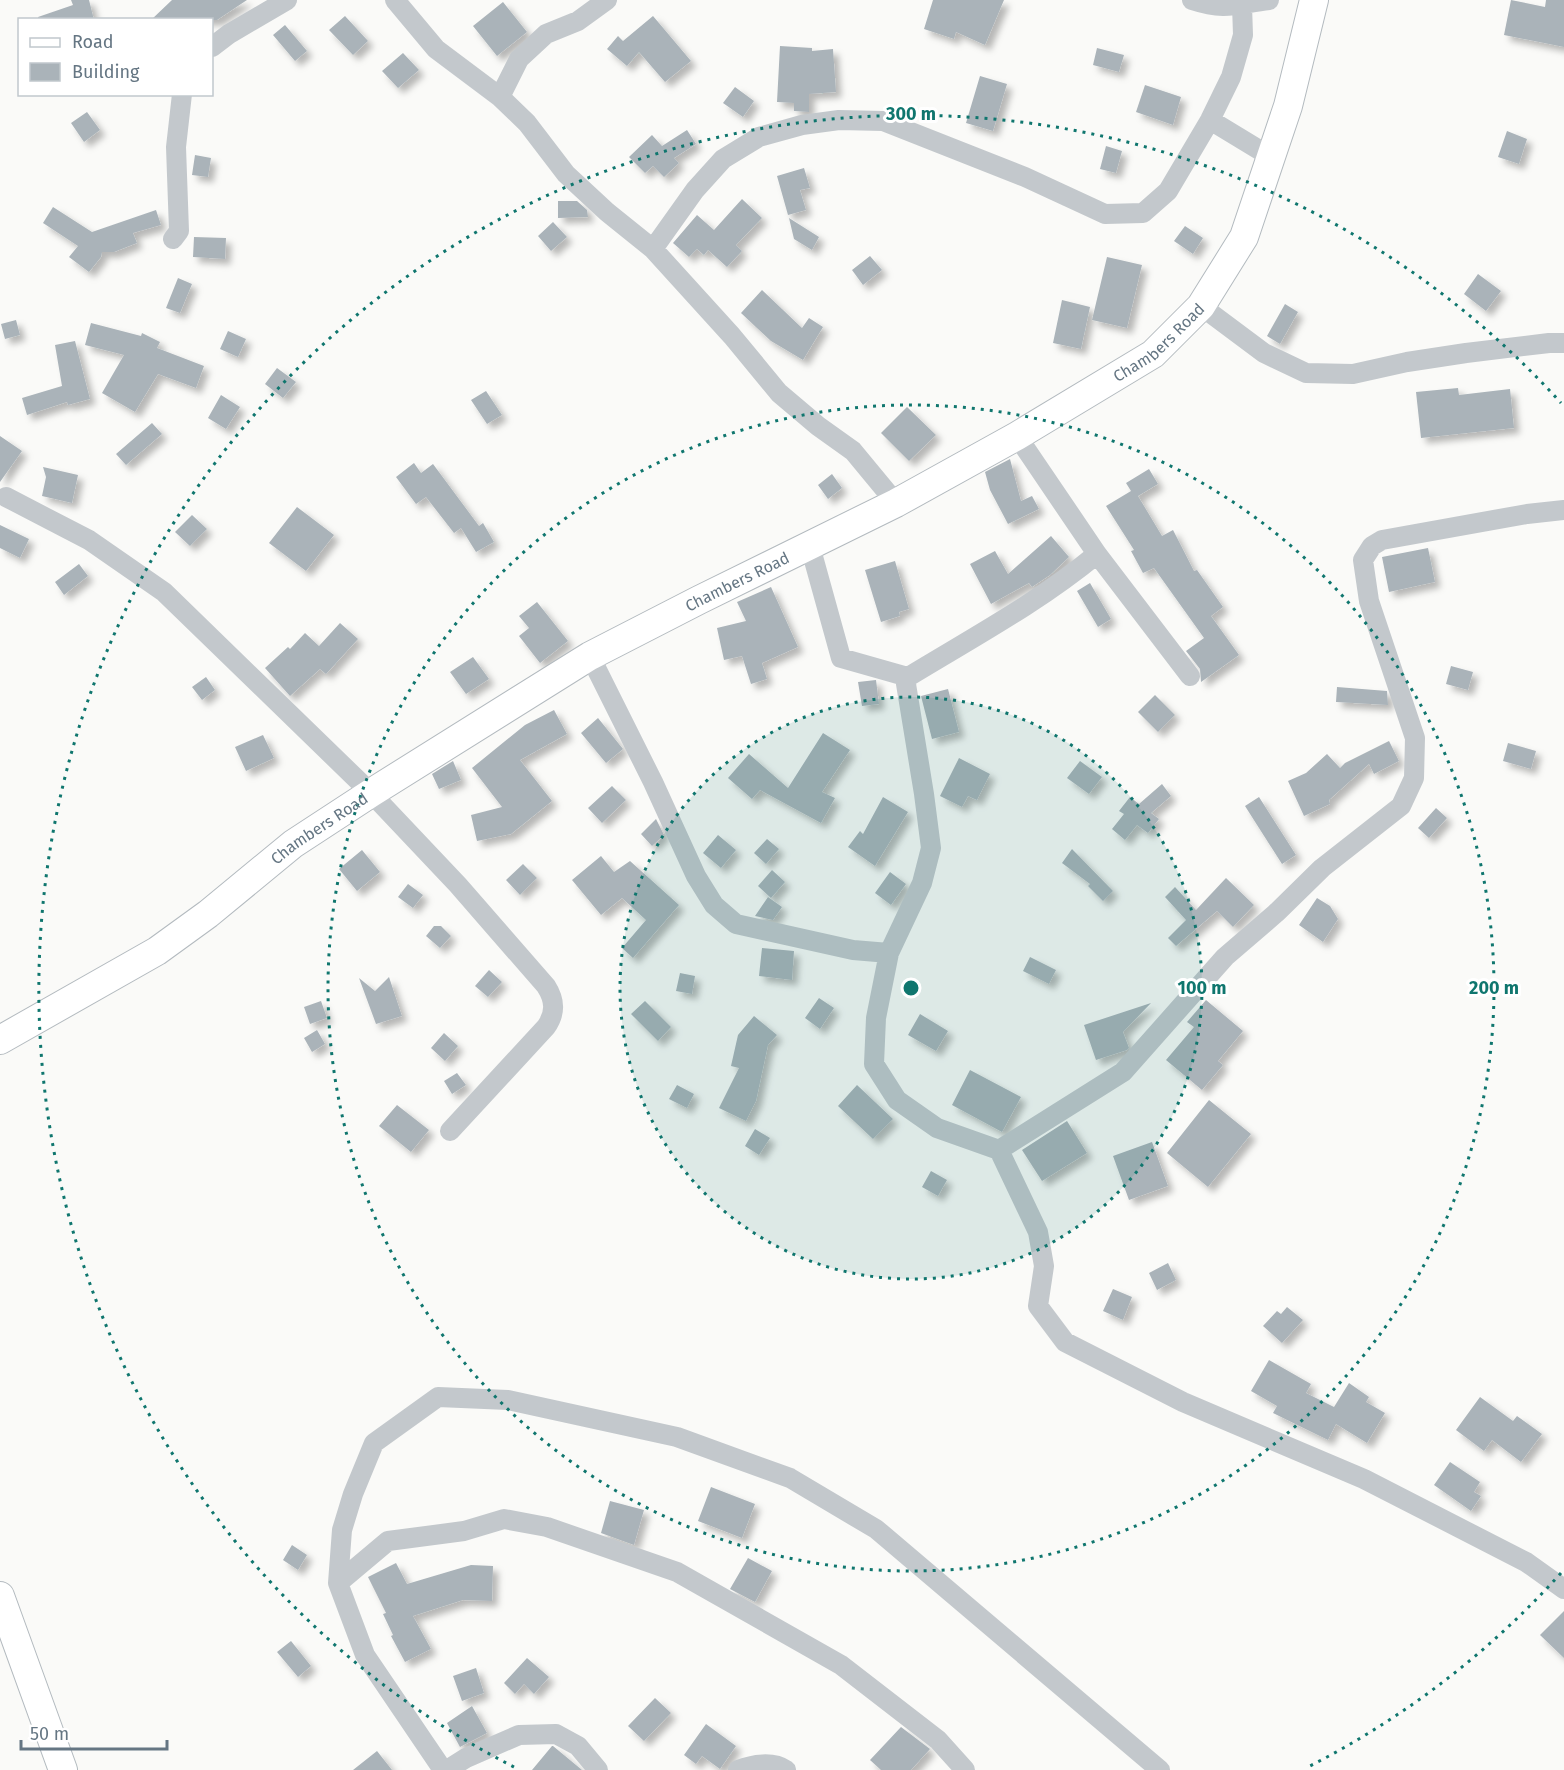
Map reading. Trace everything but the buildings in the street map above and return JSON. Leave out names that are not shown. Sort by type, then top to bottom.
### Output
[{"type":"street","points":[[213,46],[229,34],[287,0]]},
{"type":"street","points":[[395,0],[436,49],[500,97],[527,123],[566,174],[607,212],[653,249],[732,336],[779,393],[818,426],[853,451],[896,503]]},
{"type":"street","points":[[500,97],[519,59],[546,34],[578,21],[607,0]]},
{"type":"street","points":[[1192,0],[1220,7],[1269,0]]},
{"type":"street","name":"Chambers Road","points":[[0,1040],[157,951],[208,914],[293,844],[590,657],[699,600],[896,503],[1017,436],[1153,354],[1201,306],[1244,237],[1288,106],[1314,0]]},
{"type":"street","points":[[653,249],[695,190],[723,159],[759,137],[802,125],[838,120],[883,121],[1025,177],[1105,214],[1143,213],[1168,191],[1210,120],[1231,77],[1243,35],[1242,5]]},
{"type":"street","points":[[173,239],[179,231],[176,147],[182,96]]},
{"type":"street","points":[[1210,120],[1271,157]]},
{"type":"street","points":[[1201,306],[1264,353],[1306,373],[1353,374],[1466,352],[1564,343]]},
{"type":"street","points":[[1017,436],[1097,554],[1190,676]]},
{"type":"street","points":[[6,497],[89,540],[164,592],[371,793],[458,885],[546,986],[554,1002],[554,1011],[546,1027],[450,1131]]},
{"type":"street","points":[[999,1150],[1123,1072],[1225,957],[1276,913],[1322,868],[1401,806],[1414,778],[1415,738],[1369,602],[1363,560],[1372,546],[1382,540],[1527,514],[1564,510]]},
{"type":"street","points":[[810,546],[841,658],[908,677]]},
{"type":"street","points":[[1097,554],[1051,589],[908,677],[906,684],[931,848],[922,883],[889,953],[876,1018],[874,1064],[897,1100],[937,1128],[999,1150],[1038,1232],[1044,1266],[1038,1306],[1065,1341],[1183,1402],[1364,1479],[1526,1562],[1564,1588]]},
{"type":"street","points":[[590,657],[653,782],[696,876],[714,904],[736,924],[853,950],[889,953]]},
{"type":"street","points":[[598,1770],[578,1746],[556,1734],[519,1735],[466,1758],[445,1770],[365,1655],[338,1583],[342,1530],[353,1494],[374,1443],[438,1397],[508,1400],[677,1437],[790,1478],[876,1529],[1160,1770]]},
{"type":"street","points":[[338,1583],[388,1541],[464,1531],[504,1519],[547,1527],[677,1572],[842,1665],[938,1740],[965,1770]]},
{"type":"street","points":[[0,1596],[63,1770]]},
{"type":"street","points":[[738,1770],[764,1764],[780,1766],[786,1770]]}]
